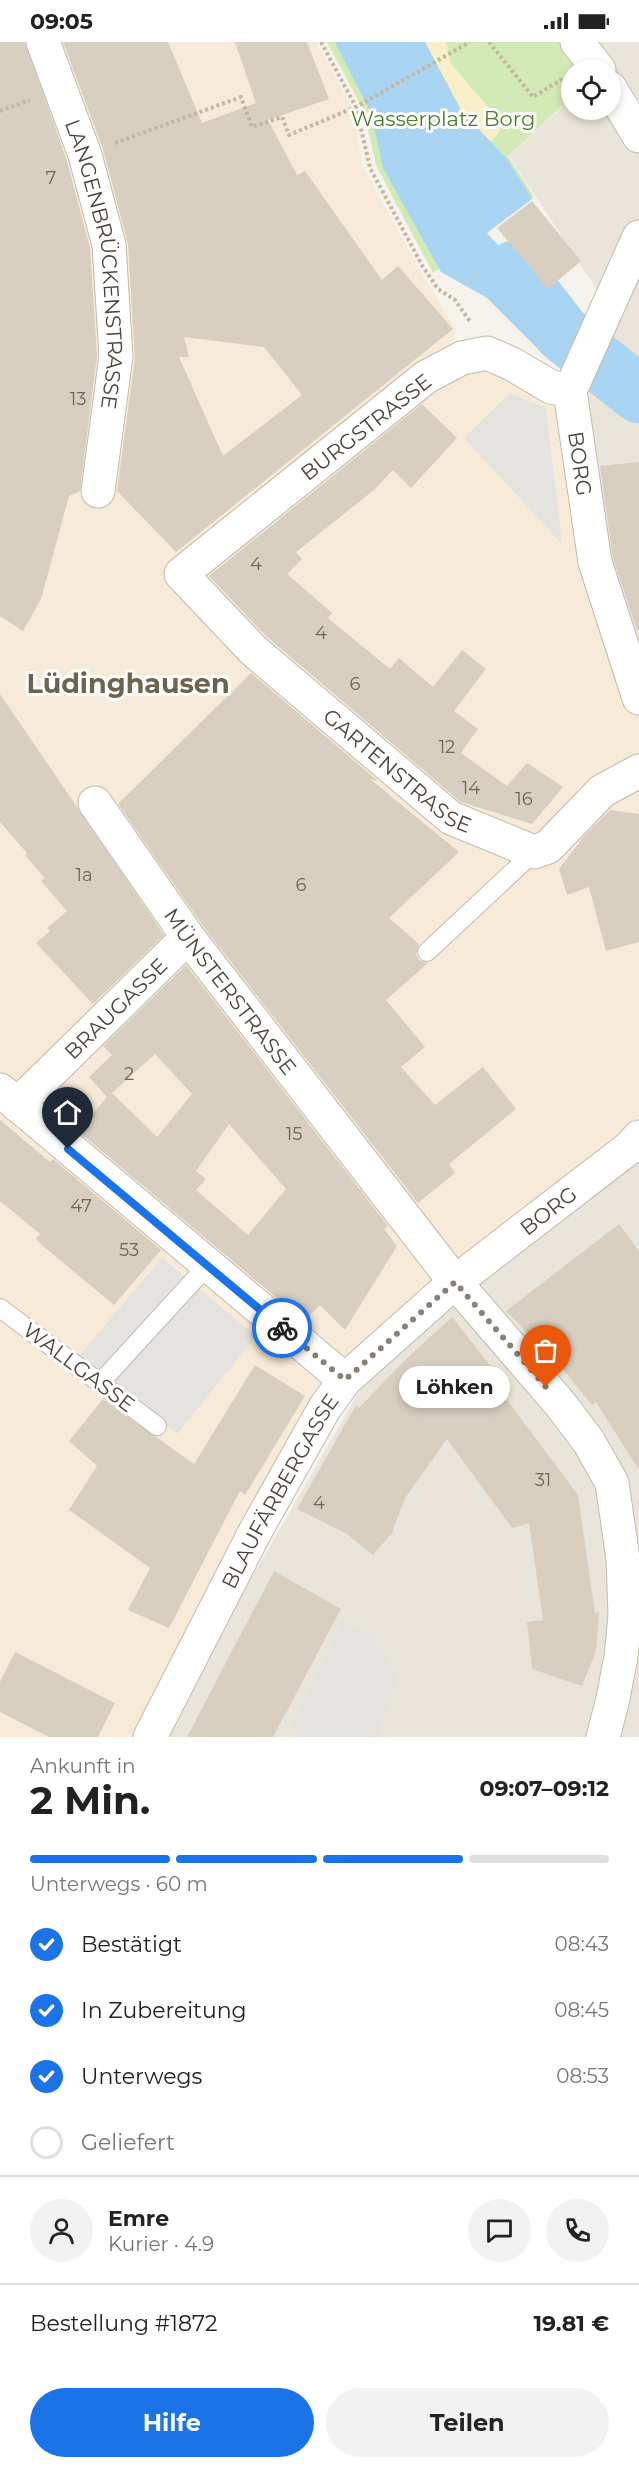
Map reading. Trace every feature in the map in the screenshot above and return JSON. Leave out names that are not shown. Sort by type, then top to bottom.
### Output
[{"type":"street","name":"LANGENBRÜCKENSTRASSE","points":[[43,42],[85,155],[109,245],[116,356],[98,491]]},
{"type":"street","points":[[577,42],[591,60]]},
{"type":"street","points":[[621,106],[639,136]]},
{"type":"street","points":[[572,386],[639,237]]},
{"type":"street","name":"BURGSTRASSE","points":[[181,574],[426,377],[462,358],[487,353],[512,364],[551,387],[572,386]]},
{"type":"street","name":"BORG","points":[[572,386],[595,562],[639,698]]},
{"type":"street","name":"GARTENSTRASSE","points":[[181,574],[253,650],[451,818],[534,852]]},
{"type":"street","points":[[534,852],[548,847],[602,791],[639,771]]},
{"type":"street","name":"MÜNSTERSTRASSE","points":[[95,803],[188,937],[455,1282],[561,1405],[589,1442],[612,1483],[623,1558],[625,1615],[618,1668],[603,1737]]},
{"type":"street","name":"BRAUGASSE","points":[[8,1098],[188,937]]},
{"type":"street","points":[[8,1098],[345,1380]]},
{"type":"street","name":"BORG","points":[[455,1282],[629,1148],[639,1137]]},
{"type":"street","name":"BLAUFÄRBERGASSE","points":[[150,1737],[256,1530],[324,1409],[345,1380],[455,1282]]},
{"type":"lane","points":[[427,952],[534,852]]},
{"type":"lane","points":[[100,1383],[207,1266]]},
{"type":"lane","name":"WALLGASSE","points":[[0,1308],[157,1426]]},
{"type":"path","points":[[321,42],[356,107],[370,168],[423,267],[438,289],[455,300]]},
{"type":"path","points":[[85,155],[241,97],[252,127],[282,117],[289,135],[356,107],[470,42]]},
{"type":"path","points":[[489,42],[533,97],[561,80]]},
{"type":"shaded area","points":[[0,42],[316,42],[352,107],[363,167],[419,269],[455,328],[453,363],[567,393],[639,710],[639,1122],[342,1381],[158,1737],[0,1737]]},
{"type":"shaded area","points":[[579,42],[639,42],[639,674],[598,561],[572,391],[611,311],[509,156],[561,108],[561,120],[621,120],[621,60],[587,60]]},
{"type":"shaded area","points":[[510,393],[546,408],[562,544],[464,438]]},
{"type":"shaded area","points":[[639,1143],[639,1737],[160,1737],[370,1373]]},
{"type":"shaded area","points":[[162,1258],[256,1336],[177,1434],[79,1356]]},
{"type":"shaded area","points":[[342,1621],[371,1635],[398,1676],[377,1737],[300,1737],[291,1726]]},
{"type":"green space","name":"Wasserplatz Borg","points":[[327,42],[573,42],[588,60],[561,60],[561,107],[508,156],[534,197],[433,273],[376,165],[364,111]]},
{"type":"sand","points":[[425,42],[446,42],[451,64],[504,125],[491,142],[462,111]]},
{"type":"water","name":"Wasserplatz Borg","points":[[335,42],[425,42],[461,111],[508,160],[532,199],[487,233],[567,321],[554,354],[544,355],[487,298],[441,272],[383,168],[371,113]]},
{"type":"building","points":[[0,42],[25,42],[67,161],[90,248],[97,355],[80,491],[69,496],[41,599],[23,631],[0,616]]},
{"type":"building","points":[[63,42],[168,42],[202,123],[256,103],[235,42],[307,42],[329,99],[268,120],[297,175],[305,171],[382,280],[398,266],[453,329],[176,552],[117,491],[135,358],[128,244],[103,149]],"holes":[[[184,337],[264,347],[302,395],[223,456],[179,357],[189,357]]]},
{"type":"building","points":[[532,201],[581,261],[548,289],[497,228]]},
{"type":"building","points":[[422,404],[457,438],[411,488],[393,470],[374,490],[296,552],[302,559],[287,574],[332,613],[328,618],[390,669],[399,658],[433,687],[462,650],[486,669],[454,711],[478,729],[461,753],[507,786],[527,763],[563,787],[532,824],[461,802],[266,636],[209,576]]},
{"type":"building","points":[[639,462],[639,630],[637,630],[613,558],[600,466]]},
{"type":"building","points":[[251,673],[378,781],[370,779],[459,852],[389,918],[419,944],[416,955],[419,960],[428,963],[386,1000],[425,1047],[401,1067],[435,1105],[483,1067],[516,1109],[449,1164],[455,1173],[418,1203],[203,926],[118,804]]},
{"type":"building","points":[[0,694],[164,935],[93,1004],[36,943],[50,931],[47,928],[67,911],[41,881],[45,878],[25,855],[27,853],[0,822]]},
{"type":"building","points":[[610,810],[639,814],[639,942],[606,951],[589,887],[567,895],[559,869],[585,835]]},
{"type":"building","points":[[186,965],[388,1226],[384,1229],[397,1246],[345,1330],[320,1305],[304,1321],[78,1131],[107,1097],[89,1077],[112,1055],[103,1046]],"holes":[[[155,1054],[192,1094],[157,1137],[112,1093]],[[229,1124],[286,1189],[248,1235],[196,1190],[206,1179],[196,1171]]]},
{"type":"building","points":[[0,1120],[50,1162],[53,1159],[161,1250],[114,1305],[43,1246],[36,1239],[40,1234],[0,1201]]},
{"type":"building","points":[[619,1224],[639,1251],[639,1470],[596,1402],[592,1405],[561,1367],[506,1311]]},
{"type":"building","points":[[452,1317],[507,1387],[501,1392],[578,1495],[595,1613],[599,1612],[596,1651],[582,1686],[532,1669],[527,1622],[543,1620],[529,1523],[512,1528],[447,1439],[405,1498],[392,1533],[373,1555],[347,1534],[297,1509],[356,1405],[359,1408],[402,1363]]},
{"type":"building","points":[[255,1365],[305,1396],[245,1495],[240,1491],[169,1628],[128,1610],[150,1568],[69,1510],[97,1466],[69,1441],[103,1399],[194,1464]]},
{"type":"building","points":[[274,1571],[341,1609],[273,1737],[187,1737]]},
{"type":"building","points":[[15,1652],[115,1703],[98,1737],[49,1737],[0,1712],[0,1682]]},
{"type":"waterway","points":[[513,270],[562,333],[639,394]]},
{"type":"way so far","points":[[282,1328],[345,1380],[455,1282],[546,1387]]},
{"type":"place","name":"Löhken","points":[[546,1387]]},
{"type":"district","name":"Lüdinghausen","points":[[128,683]]},
{"type":"route","points":[[68,1149],[282,1328]]}]
